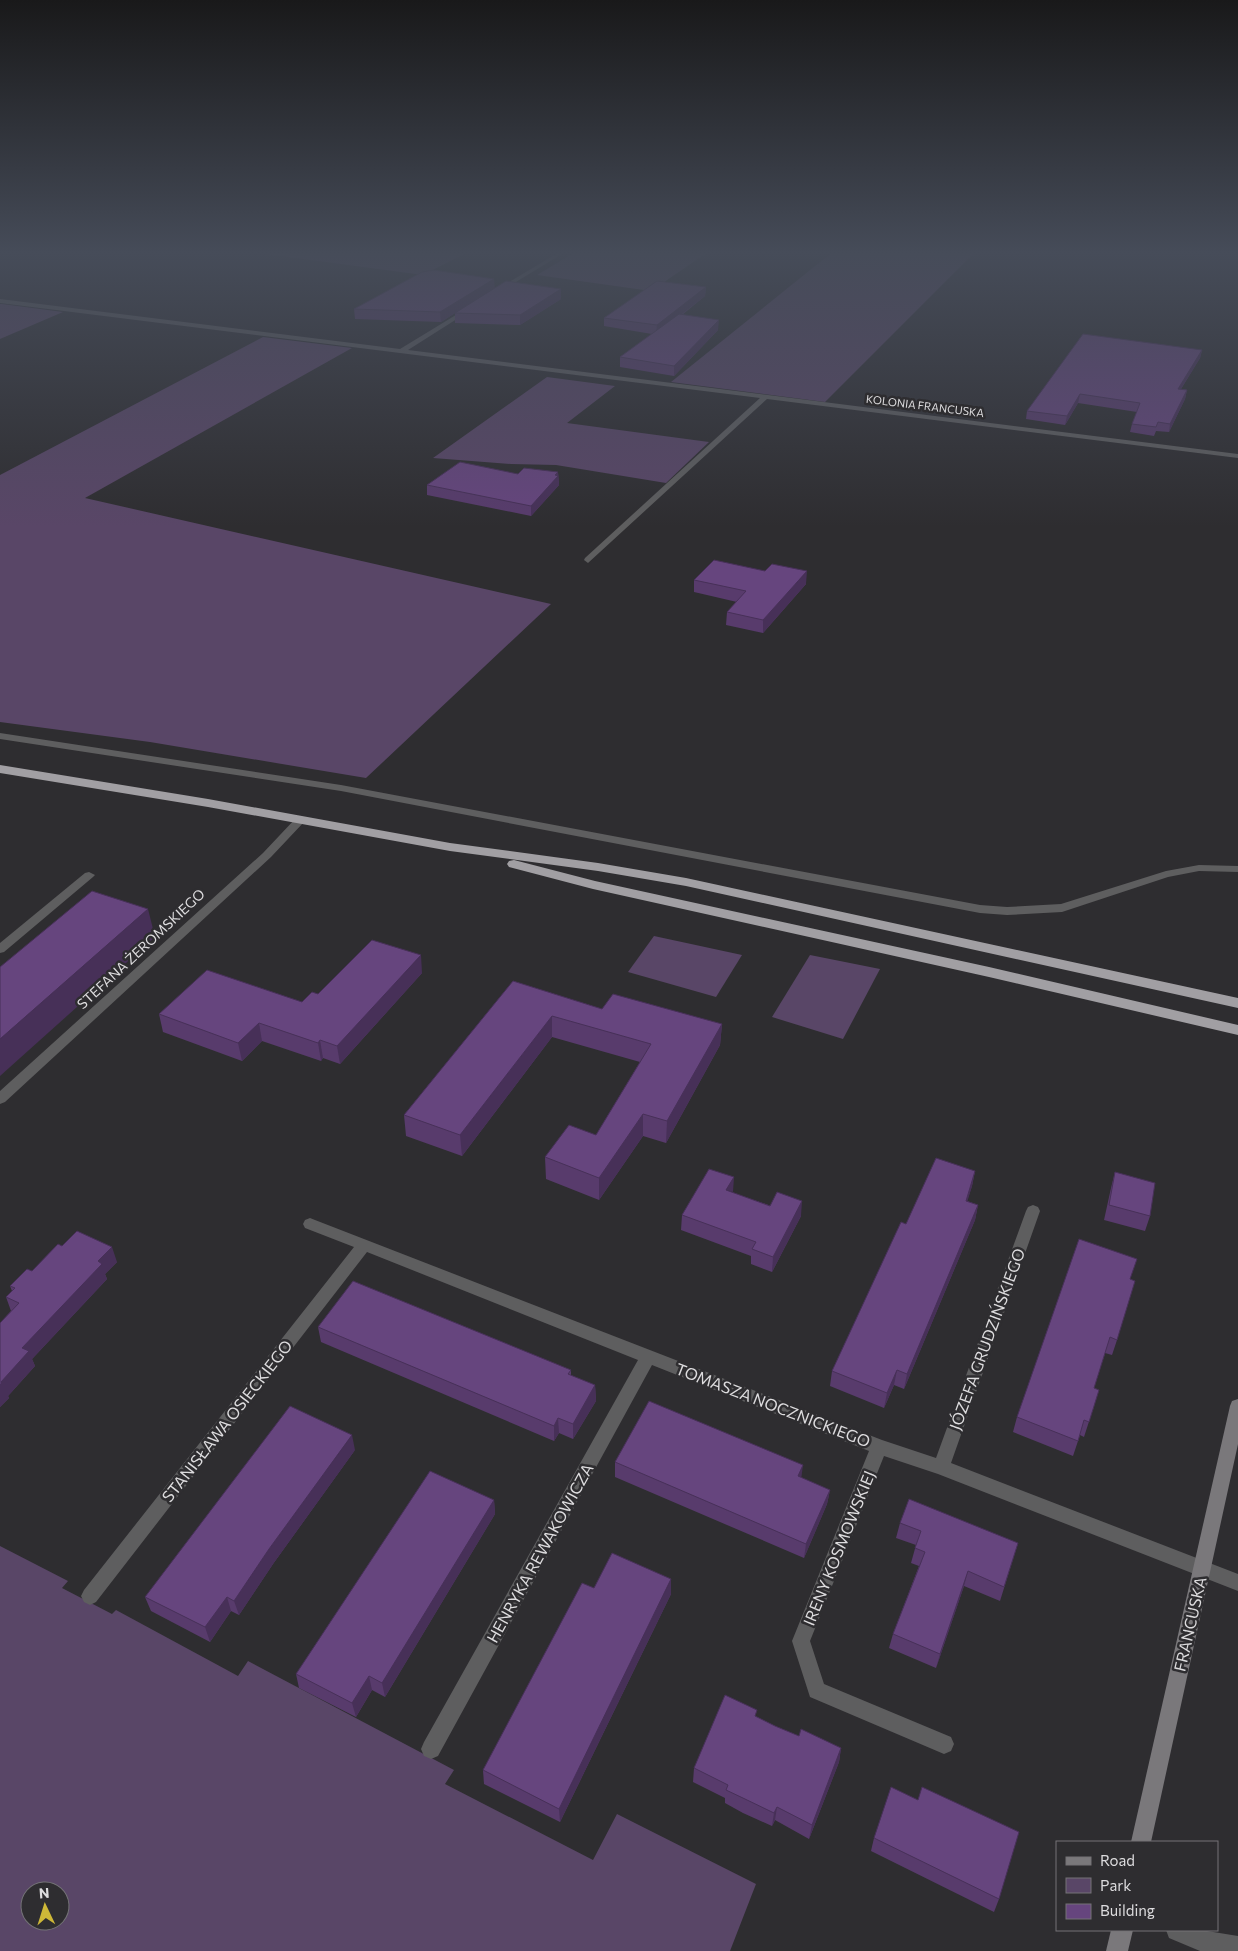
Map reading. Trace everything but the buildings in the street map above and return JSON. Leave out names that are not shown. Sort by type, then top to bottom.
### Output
[{"type":"highway","points":[[0,769],[450,847],[642,874],[734,891],[1238,1003]]},
{"type":"highway","points":[[450,847],[593,885],[989,972],[1238,1030]]},
{"type":"street","name":"KOLONIA FRANCUSKA","points":[[345,345],[1238,456]]},
{"type":"street","points":[[400,352],[411,345]]},
{"type":"street","points":[[588,560],[766,397]]},
{"type":"street","points":[[0,736],[341,788],[452,807],[980,909],[1007,911],[1062,908],[1166,874],[1199,868],[1238,869]]},
{"type":"street","name":"STEFANA ŻEROMSKIEGO","points":[[0,1099],[266,855],[300,820]]},
{"type":"street","points":[[0,949],[89,875]]},
{"type":"street","name":"JÓZEFA GRUDZIŃSKIEGO","points":[[941,1468],[1033,1211]]},
{"type":"street","name":"TOMASZA NOCZNICKIEGO","points":[[310,1224],[879,1447],[941,1468],[1238,1582]]},
{"type":"street","name":"STANISŁAWA OSIECKIEGO","points":[[90,1596],[364,1245]]},
{"type":"street","name":"HENRYKA REWAKOWICZA","points":[[431,1749],[648,1357]]},
{"type":"street","name":"FRANCUSKA","points":[[1141,1841],[1238,1406]]},
{"type":"street","name":"IRENY KOSMOWSKIEJ","points":[[879,1447],[801,1641],[817,1690],[944,1744]]},
{"type":"street","points":[[1117,1951],[1122,1931]]},
{"type":"street","points":[[1179,1931],[1202,1942],[1238,1947]]},
{"type":"green space","points":[[248,345],[328,345],[352,348],[85,498],[551,604],[366,778],[150,742],[0,722],[0,475]]},
{"type":"green space","points":[[717,345],[882,345],[825,402],[671,382]]},
{"type":"green space","points":[[547,377],[615,386],[567,423],[709,442],[666,483],[556,465],[511,464],[433,458]]},
{"type":"green space","points":[[654,936],[742,955],[716,997],[628,972]]},
{"type":"green space","points":[[810,955],[880,969],[843,1039],[772,1017]]},
{"type":"green space","points":[[0,1546],[68,1581],[62,1588],[112,1614],[116,1610],[238,1676],[248,1661],[454,1770],[445,1784],[593,1860],[617,1814],[756,1884],[730,1951],[0,1951]]}]
